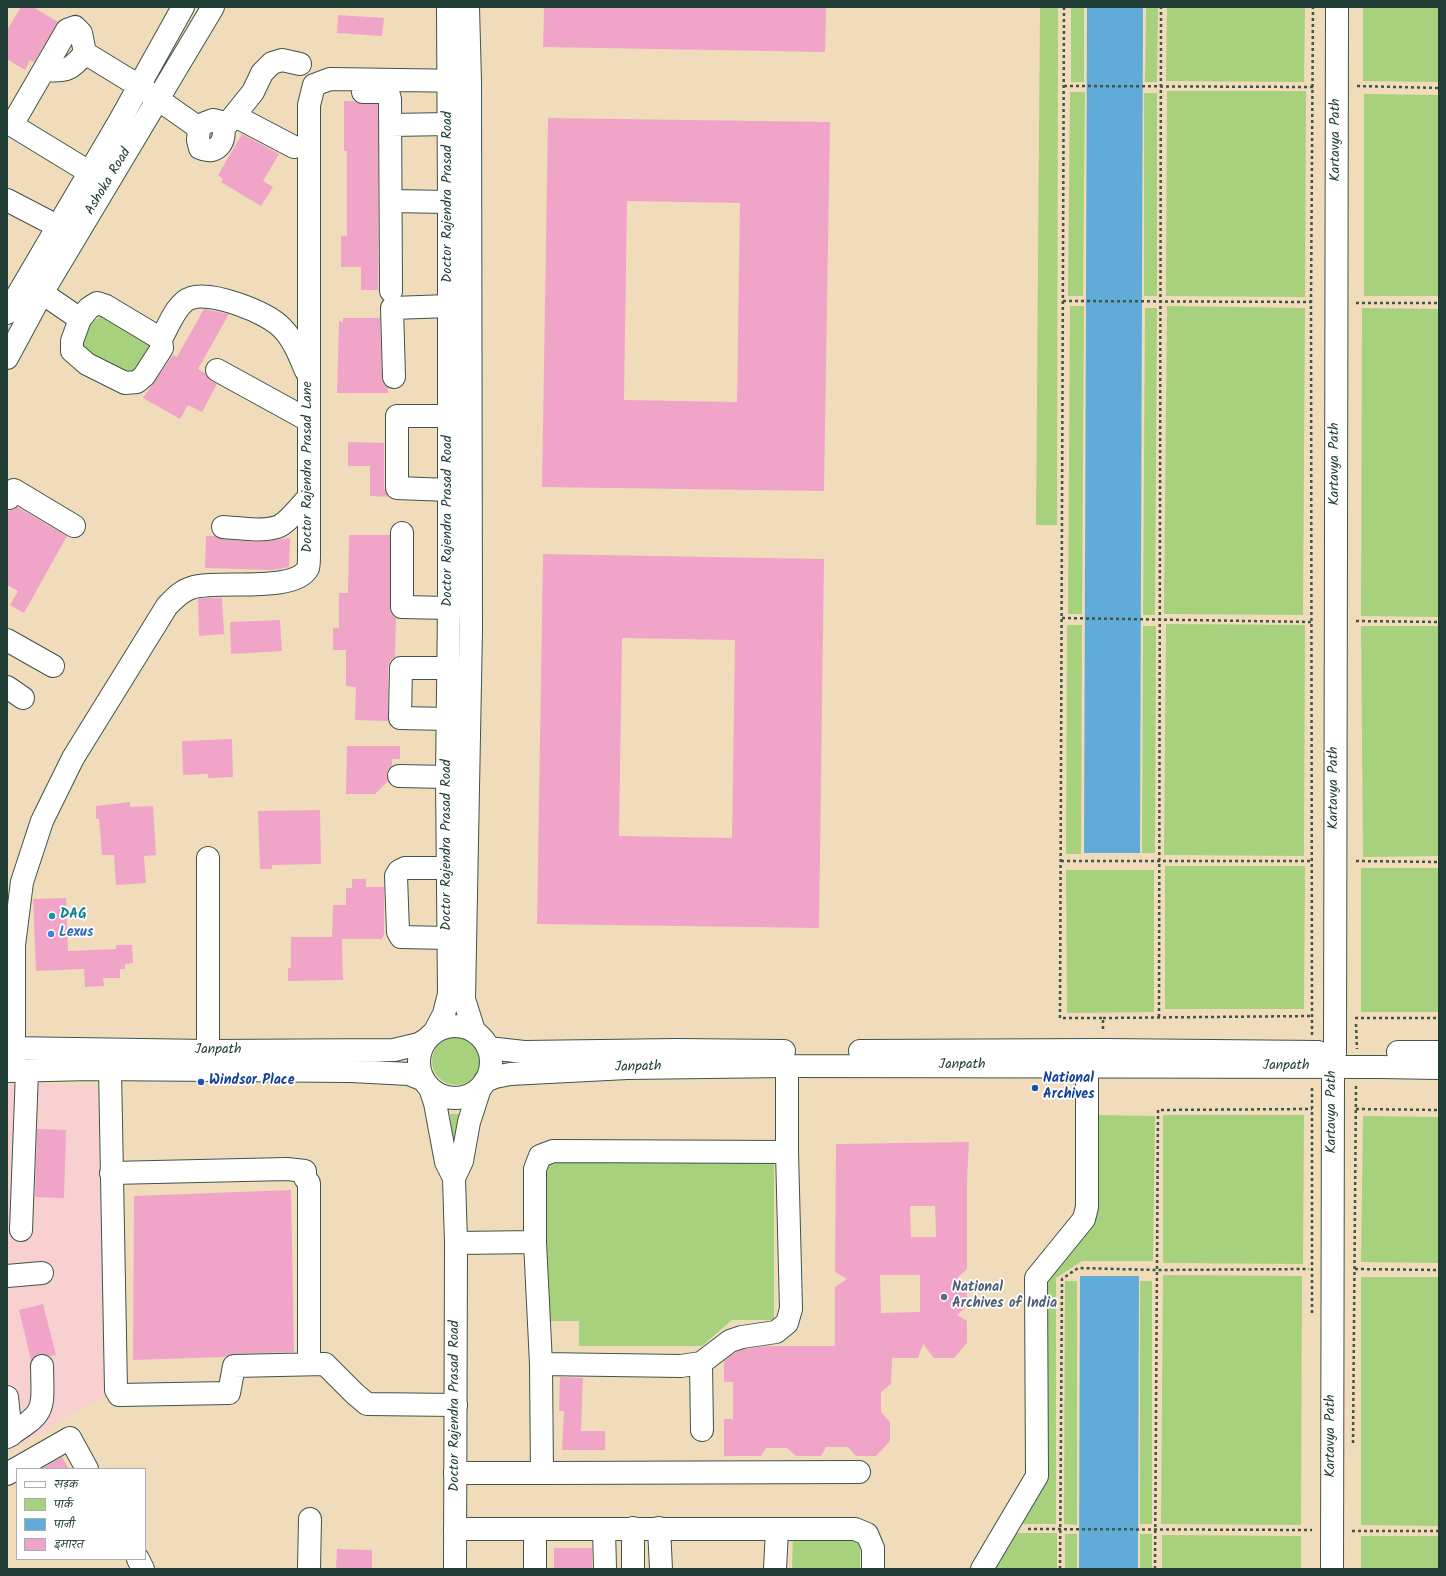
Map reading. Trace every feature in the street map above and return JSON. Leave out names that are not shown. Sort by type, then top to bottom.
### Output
[{"type":"main road","name":"Ashoka Road","points":[[7,358],[57,226],[139,86],[183,7]]},
{"type":"main road","name":"Ashoka Road","points":[[7,313],[34,288],[158,99],[213,7]]},
{"type":"main road","name":"Doctor Rajendra Prasad Road","points":[[431,1035],[444,1014],[449,994],[449,124],[460,82],[448,7]]},
{"type":"main road","name":"Doctor Rajendra Prasad Road","points":[[468,7],[460,82],[471,630],[464,999],[474,1031]]},
{"type":"main road","name":"Kartavya Path","points":[[1332,1569],[1323,1059],[1337,7]]},
{"type":"main road","points":[[89,172],[9,124],[44,70],[67,30],[75,27],[80,33],[85,53],[139,86],[199,128],[198,140],[200,148],[204,150],[211,151],[218,147],[224,138],[230,122],[253,92],[262,73],[272,63],[282,60],[300,64]]},
{"type":"main road","points":[[44,70],[59,71],[69,69],[85,53]]},
{"type":"main road","name":"Doctor Rajendra Prasad Lane","points":[[21,1230],[16,1071],[10,1049],[14,946],[22,882],[42,821],[73,758],[167,606],[179,594],[191,588],[211,585],[276,584],[300,575],[308,568],[309,105],[314,85],[330,79],[460,82]]},
{"type":"main road","points":[[328,93],[388,92],[391,106],[391,291]]},
{"type":"main road","points":[[230,122],[294,147]]},
{"type":"main road","points":[[391,125],[449,124]]},
{"type":"main road","points":[[7,200],[57,226]]},
{"type":"main road","points":[[391,201],[450,202]]},
{"type":"main road","points":[[34,288],[80,319]]},
{"type":"main road","points":[[161,339],[106,306],[97,303],[80,319],[72,341],[72,351],[87,364],[125,383],[137,382],[144,376],[162,348],[161,339],[178,308],[190,298],[203,296],[248,307],[283,328],[295,347],[309,379]]},
{"type":"main road","points":[[394,377],[392,308],[449,306]]},
{"type":"main road","points":[[217,370],[308,420]]},
{"type":"main road","points":[[449,416],[397,416],[397,488],[449,490]]},
{"type":"main road","points":[[8,499],[14,490],[74,526]]},
{"type":"main road","points":[[223,528],[258,529],[278,527],[309,497]]},
{"type":"main road","points":[[402,533],[402,607],[449,608]]},
{"type":"main road","points":[[7,640],[53,666]]},
{"type":"main road","points":[[449,668],[401,668],[400,718],[449,719]]},
{"type":"main road","points":[[398,776],[448,777]]},
{"type":"main road","points":[[208,858],[208,1051]]},
{"type":"main road","points":[[448,868],[405,868],[399,871],[396,876],[398,932],[401,937],[448,938]]},
{"type":"main road","points":[[454,1025],[464,1026],[480,1035],[488,1048],[491,1065],[469,1122],[462,1161],[454,1178],[446,1162],[436,1103],[420,1069],[419,1059],[422,1048],[431,1035],[444,1027],[454,1025]]},
{"type":"main road","name":"Janpath","points":[[10,1049],[208,1051],[394,1050],[419,1044],[431,1035]]},
{"type":"main road","name":"Janpath","points":[[488,1048],[524,1052],[677,1050],[1087,1066],[1323,1059],[1439,1052]]},
{"type":"main road","name":"Janpath","points":[[483,1084],[495,1077],[510,1074],[627,1068],[787,1066],[864,1058],[1104,1050],[1323,1059],[1439,1068]]},
{"type":"main road","points":[[541,1364],[681,1366],[701,1363],[730,1341],[742,1337],[776,1332],[787,1324],[791,1309],[787,1152],[787,1066]]},
{"type":"main road","points":[[982,1569],[1036,1476],[1036,1278],[1084,1219],[1087,1208],[1087,1066]]},
{"type":"main road","points":[[110,1069],[116,1390],[120,1395],[229,1393],[234,1366],[309,1363],[325,1364],[367,1404],[456,1405]]},
{"type":"main road","name":"Janpath","points":[[16,1071],[110,1069],[351,1071],[409,1074],[427,1084]]},
{"type":"main road","points":[[427,1084],[439,1094],[450,1098],[461,1098],[472,1094],[483,1084]]},
{"type":"main road","points":[[542,1473],[541,1364],[535,1242],[535,1169],[540,1156],[553,1151],[787,1152]]},
{"type":"main road","points":[[111,1173],[287,1169],[305,1171],[305,1178],[309,1183],[309,1363]]},
{"type":"main road","name":"Doctor Rajendra Prasad Road","points":[[454,1178],[456,1243],[455,1569]]},
{"type":"main road","points":[[456,1243],[535,1242]]},
{"type":"main road","points":[[7,1276],[42,1273]]},
{"type":"main road","points":[[701,1363],[702,1430]]},
{"type":"main road","points":[[9,1436],[32,1420],[40,1411],[43,1401],[42,1366]]},
{"type":"main road","points":[[7,1396],[9,1436]]},
{"type":"main road","points":[[18,1468],[70,1438],[86,1468]]},
{"type":"main road","points":[[7,1474],[16,1469]]},
{"type":"main road","points":[[455,1473],[859,1472]]},
{"type":"main road","points":[[309,1569],[310,1519]]},
{"type":"main road","points":[[633,1528],[633,1569]]},
{"type":"main road","points":[[659,1528],[661,1569]]},
{"type":"main road","points":[[455,1529],[856,1529],[867,1534],[873,1548],[873,1569]]},
{"type":"main road","points":[[535,1529],[535,1569]]},
{"type":"main road","points":[[604,1529],[605,1569]]},
{"type":"main road","points":[[775,1569],[777,1530]]},
{"type":"main road","points":[[138,1560],[143,1569]]},
{"type":"path","points":[[1064,7],[1060,1018],[1312,1016]]},
{"type":"path","points":[[1158,1018],[1161,7]]},
{"type":"path","points":[[1312,1315],[1312,1109],[1323,1059],[1312,1016],[1311,302],[1313,7]]},
{"type":"path","points":[[1064,86],[1313,87]]},
{"type":"path","points":[[1357,86],[1439,88]]},
{"type":"path","points":[[1063,301],[1311,302]]},
{"type":"path","points":[[1356,303],[1439,303]]},
{"type":"path","points":[[1062,618],[1311,622]]},
{"type":"path","points":[[1356,622],[1439,622]]},
{"type":"path","points":[[1061,861],[1312,861]]},
{"type":"path","points":[[1356,861],[1439,862]]},
{"type":"path","points":[[1103,1018],[1104,1050]]},
{"type":"path","points":[[1356,1018],[1439,1018]]},
{"type":"path","points":[[1156,1569],[1156,1270],[1158,1110],[1312,1109]]},
{"type":"path","points":[[1355,1109],[1439,1110]]},
{"type":"path","points":[[1060,1569],[1062,1279],[1078,1268],[1156,1270],[1309,1268]]},
{"type":"path","points":[[1355,1269],[1439,1270]]},
{"type":"path","points":[[1006,1528],[1312,1530],[1312,1537]]},
{"type":"path","points":[[1352,1531],[1439,1531]]},
{"type":"shaded area","points":[[7,1084],[97,1085],[108,1393],[7,1453]]},
{"type":"green space","points":[[1040,7],[1058,7],[1057,525],[1036,525]]},
{"type":"green space","points":[[1071,7],[1084,7],[1084,82],[1071,82]]},
{"type":"green space","points":[[1146,7],[1158,7],[1157,82],[1145,82]]},
{"type":"green space","points":[[1167,7],[1305,7],[1304,82],[1166,81]]},
{"type":"green space","points":[[1363,7],[1439,7],[1439,82],[1363,81]]},
{"type":"green space","points":[[1167,91],[1306,91],[1305,297],[1166,296]]},
{"type":"green space","points":[[1070,92],[1085,92],[1083,296],[1068,296]]},
{"type":"green space","points":[[1144,93],[1157,93],[1157,296],[1144,296]]},
{"type":"green space","points":[[1364,94],[1439,95],[1439,296],[1364,296]]},
{"type":"green space","points":[[1070,306],[1084,306],[1082,614],[1068,614]]},
{"type":"green space","points":[[1167,306],[1305,308],[1303,615],[1164,614]]},
{"type":"green space","points":[[1145,308],[1157,308],[1155,615],[1143,615]]},
{"type":"green space","points":[[1362,308],[1439,309],[1439,617],[1361,616]]},
{"type":"green space","points":[[102,316],[149,339],[157,357],[124,377],[94,358],[83,344],[83,338],[92,322]]},
{"type":"green space","points":[[1166,624],[1305,625],[1304,856],[1164,855]]},
{"type":"green space","points":[[1067,625],[1082,625],[1081,854],[1066,854]]},
{"type":"green space","points":[[1143,626],[1156,626],[1155,853],[1142,853]]},
{"type":"green space","points":[[1361,626],[1439,626],[1439,856],[1363,857]]},
{"type":"green space","points":[[1165,866],[1305,866],[1304,1009],[1165,1009]]},
{"type":"green space","points":[[1361,868],[1439,868],[1439,1012],[1361,1012]]},
{"type":"green space","points":[[1066,870],[1154,870],[1154,1012],[1067,1013]]},
{"type":"green space","points":[[451,1037],[461,1037],[470,1041],[476,1047],[480,1056],[480,1066],[476,1075],[470,1081],[461,1085],[451,1085],[442,1081],[436,1075],[432,1066],[432,1056],[436,1047],[442,1041]]},
{"type":"green space","points":[[450,1114],[462,1114],[454,1150]]},
{"type":"green space","points":[[1095,1115],[1155,1116],[1153,1261],[1082,1261],[1056,1278],[1056,1524],[1021,1524],[1040,1494],[1043,1279],[1090,1224]]},
{"type":"green space","points":[[1163,1115],[1304,1115],[1303,1264],[1163,1263]]},
{"type":"green space","points":[[1363,1116],[1439,1117],[1439,1263],[1361,1262]]},
{"type":"green space","points":[[547,1162],[774,1162],[774,1320],[732,1320],[702,1346],[579,1346],[579,1321],[546,1321]]},
{"type":"green space","points":[[1163,1275],[1302,1276],[1301,1525],[1161,1524]]},
{"type":"green space","points":[[1361,1277],[1439,1277],[1439,1526],[1361,1525]]},
{"type":"green space","points":[[1065,1281],[1077,1281],[1077,1525],[1064,1524]]},
{"type":"green space","points":[[1140,1281],[1152,1281],[1152,1524],[1140,1524]]},
{"type":"green space","points":[[793,1532],[860,1539],[860,1569],[792,1569]]},
{"type":"green space","points":[[1016,1533],[1057,1533],[1057,1569],[991,1569]]},
{"type":"green space","points":[[1065,1534],[1077,1534],[1077,1569],[1065,1569]]},
{"type":"green space","points":[[1140,1534],[1152,1534],[1152,1569],[1140,1569]]},
{"type":"green space","points":[[1162,1535],[1301,1536],[1301,1569],[1162,1569]]},
{"type":"green space","points":[[1361,1536],[1439,1536],[1439,1569],[1361,1569]]},
{"type":"water","points":[[1087,7],[1143,7],[1140,853],[1084,853]]},
{"type":"water","points":[[1080,1276],[1139,1276],[1138,1569],[1079,1569]]},
{"type":"building","points":[[21,7],[33,7],[58,22],[34,62],[30,60],[25,70],[7,59],[7,30]]},
{"type":"building","points":[[544,7],[826,7],[825,52],[543,47]]},
{"type":"building","points":[[338,15],[384,18],[382,36],[337,33]]},
{"type":"building","points":[[344,101],[355,101],[363,104],[378,104],[378,290],[361,290],[361,267],[341,267],[341,236],[347,236],[347,151],[344,151]]},
{"type":"building","points":[[548,118],[830,122],[824,491],[542,487]],"holes":[[[627,201],[740,203],[737,402],[624,400]]]},
{"type":"building","points":[[242,134],[279,154],[263,181],[273,187],[261,206],[221,182],[223,179],[218,175]]},
{"type":"building","points":[[204,309],[229,314],[198,369],[205,373],[211,381],[217,384],[202,412],[188,405],[180,419],[143,398],[173,355],[177,357]]},
{"type":"building","points":[[343,318],[380,318],[382,377],[383,383],[388,388],[388,393],[337,393],[339,321],[343,322]]},
{"type":"building","points":[[348,442],[384,443],[384,488],[388,497],[370,496],[370,466],[348,466]]},
{"type":"building","points":[[17,507],[67,536],[24,613],[10,605],[18,591],[7,585],[7,512]]},
{"type":"building","points":[[349,535],[390,535],[390,607],[391,613],[396,618],[395,657],[390,661],[388,668],[388,721],[355,720],[356,687],[346,686],[346,650],[333,650],[333,628],[339,628],[339,593],[348,593]]},
{"type":"building","points":[[206,536],[257,542],[290,538],[289,567],[274,570],[205,568]]},
{"type":"building","points":[[543,554],[824,559],[819,928],[537,924]],"holes":[[[622,638],[735,640],[732,838],[619,836]]]},
{"type":"building","points":[[222,598],[224,634],[199,636],[198,599]]},
{"type":"building","points":[[280,620],[282,651],[231,654],[230,622]]},
{"type":"building","points":[[232,739],[233,777],[208,778],[208,774],[183,775],[182,741]]},
{"type":"building","points":[[347,746],[400,746],[400,759],[392,759],[392,766],[388,770],[387,775],[388,781],[375,794],[346,794]]},
{"type":"building","points":[[130,802],[130,807],[153,806],[156,855],[144,856],[146,883],[116,885],[114,855],[102,855],[99,819],[96,819],[96,806]]},
{"type":"building","points":[[320,810],[321,864],[272,865],[272,869],[260,869],[258,811]]},
{"type":"building","points":[[352,879],[366,879],[366,887],[384,887],[384,934],[382,939],[342,939],[343,980],[288,981],[288,968],[291,968],[291,937],[332,937],[333,905],[346,905],[346,888],[352,888]]},
{"type":"building","points":[[66,898],[68,951],[116,949],[116,945],[132,945],[133,963],[125,964],[125,969],[120,969],[120,978],[103,978],[104,986],[85,987],[84,969],[36,971],[33,899]]},
{"type":"building","points":[[37,1129],[66,1130],[64,1198],[35,1197]]},
{"type":"building","name":"National Archives of India","points":[[969,1142],[967,1180],[967,1269],[957,1278],[967,1285],[967,1306],[957,1315],[967,1321],[967,1343],[954,1358],[934,1358],[923,1344],[918,1358],[892,1358],[891,1384],[881,1392],[881,1412],[890,1422],[890,1441],[876,1456],[856,1456],[848,1447],[826,1447],[821,1456],[796,1456],[787,1448],[766,1448],[761,1456],[724,1456],[724,1419],[733,1419],[733,1382],[724,1382],[724,1361],[736,1352],[766,1346],[835,1346],[835,1287],[847,1279],[835,1272],[836,1144]],"holes":[[[910,1206],[935,1206],[936,1237],[911,1237]],[[880,1275],[920,1275],[920,1312],[881,1313]]]},
{"type":"building","points":[[291,1190],[294,1352],[234,1354],[225,1357],[133,1360],[134,1196]]},
{"type":"building","points":[[43,1304],[56,1355],[36,1355],[31,1360],[19,1310]]},
{"type":"building","points":[[560,1377],[583,1378],[581,1431],[605,1431],[605,1450],[562,1450],[564,1411],[559,1411]]},
{"type":"building","points":[[62,1457],[68,1468],[43,1468]]},
{"type":"building","points":[[554,1548],[592,1548],[592,1569],[554,1569]]},
{"type":"building","points":[[337,1549],[372,1550],[372,1569],[336,1569]]},
{"type":"place","name":"DAG","points":[[52,916]]},
{"type":"place","name":"Lexus","points":[[51,934]]},
{"type":"place","name":"Windsor Place","points":[[201,1082]]},
{"type":"place","name":"National Archives","points":[[1035,1088]]},
{"type":"place","name":"National Archives of India","points":[[944,1297]]}]
